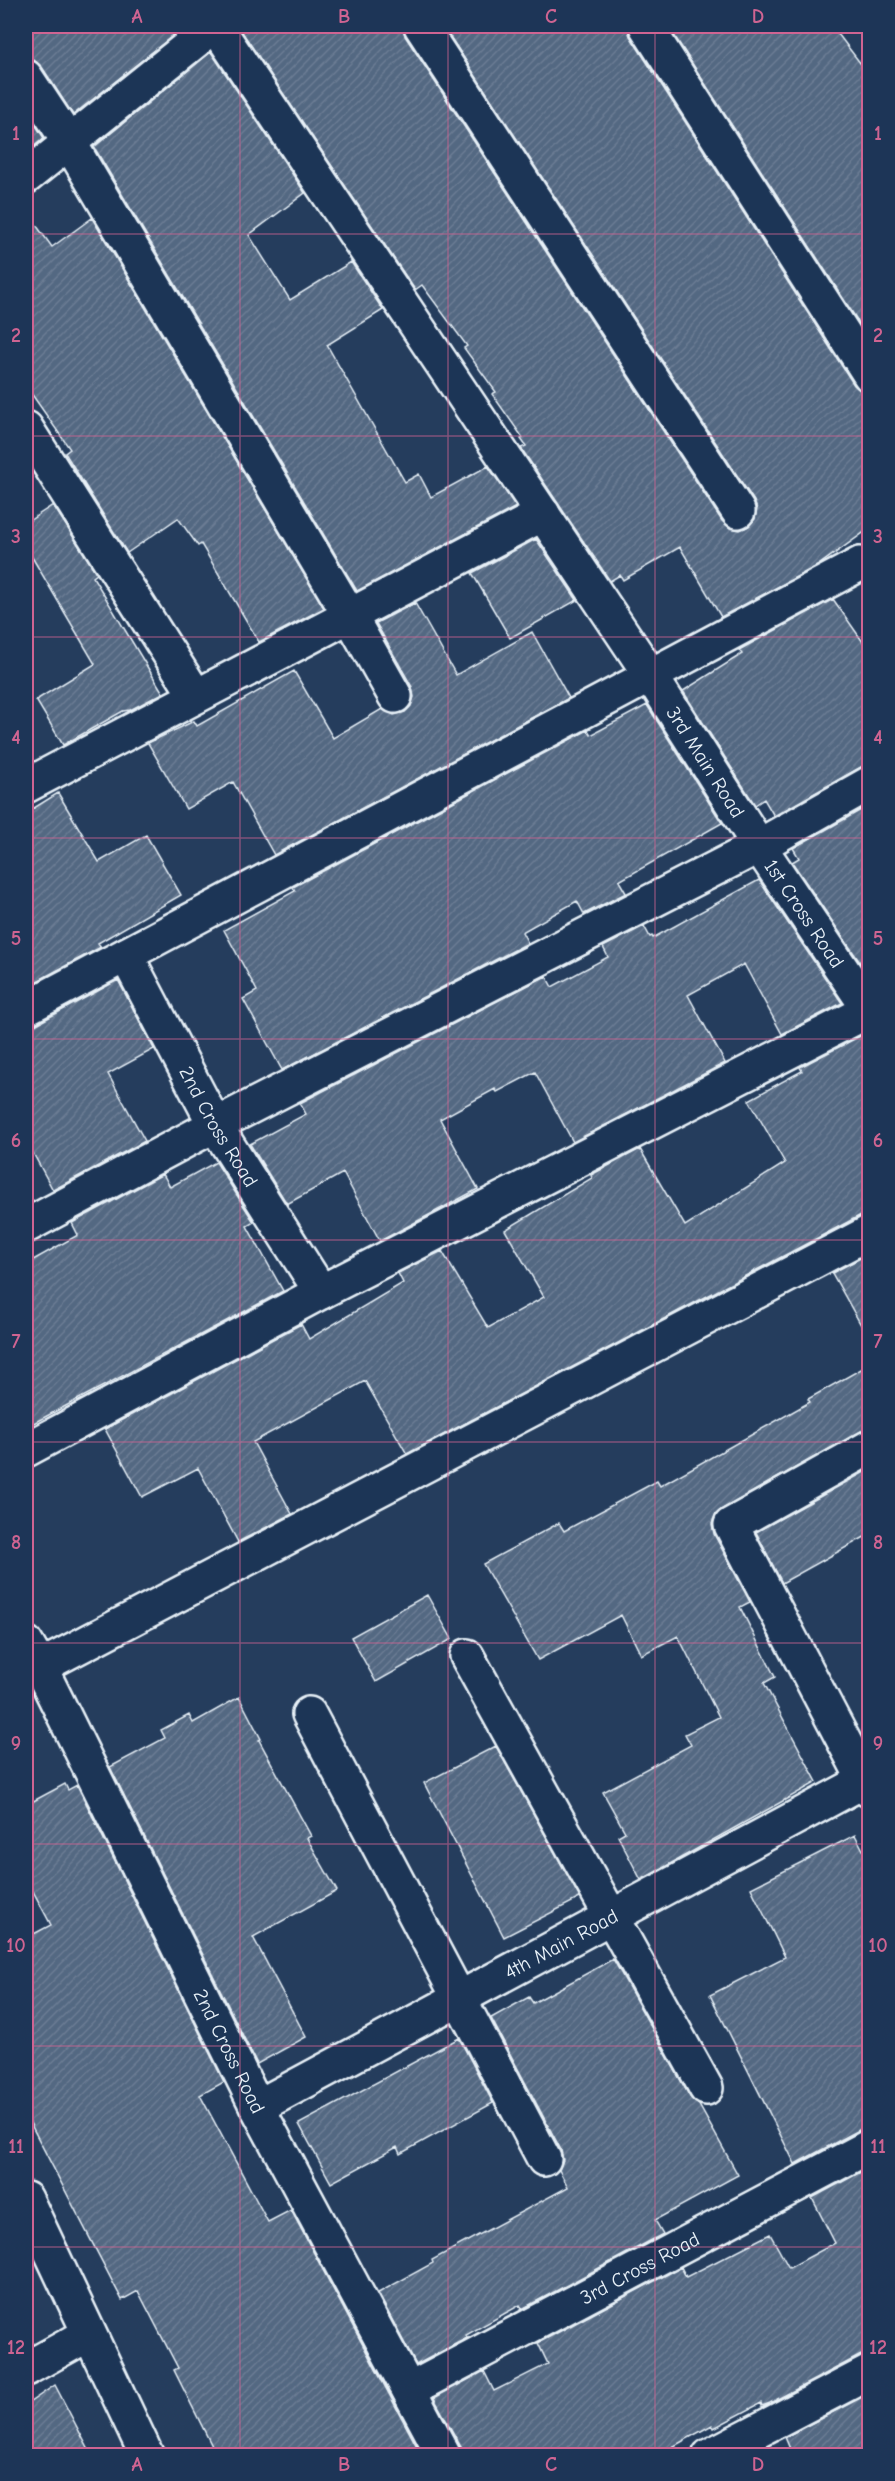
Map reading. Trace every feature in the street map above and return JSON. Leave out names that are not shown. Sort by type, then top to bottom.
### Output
[{"type":"street","points":[[26,177],[215,26]]},
{"type":"street","name":"3rd Main Road","points":[[215,26],[651,676],[759,846]]},
{"type":"street","points":[[421,26],[738,511]]},
{"type":"street","points":[[646,26],[870,375]]},
{"type":"street","points":[[26,77],[69,142],[395,696]]},
{"type":"street","points":[[26,428],[196,696]]},
{"type":"street","points":[[26,786],[543,514]]},
{"type":"street","points":[[26,1008],[860,564]]},
{"type":"street","points":[[26,1226],[215,1125],[759,846],[870,783]]},
{"type":"street","name":"1st Cross Road","points":[[759,846],[869,1011]]},
{"type":"street","name":"2nd Cross Road","points":[[126,955],[215,1125],[321,1292]]},
{"type":"street","points":[[26,1450],[321,1292],[869,1011]]},
{"type":"street","points":[[33,1655],[870,1232]]},
{"type":"street","points":[[867,1786],[731,1526],[870,1447]]},
{"type":"street","name":"2nd Cross Road","points":[[33,1655],[257,2107],[444,2456]]},
{"type":"street","points":[[467,1656],[706,2088]]},
{"type":"street","points":[[309,1714],[544,2159]]},
{"type":"street","name":"4th Main Road","points":[[257,2107],[867,1786]]},
{"type":"street","name":"3rd Cross Road","points":[[409,2390],[870,2146]]},
{"type":"street","points":[[26,2199],[147,2456]]},
{"type":"street","points":[[26,2369],[89,2334]]},
{"type":"street","points":[[709,2456],[870,2372]]},
{"type":"building","points":[[26,26],[185,26],[73,115],[42,67],[26,58]]},
{"type":"building","points":[[238,26],[403,26],[405,36],[722,521],[730,528],[740,530],[749,526],[755,519],[757,509],[754,501],[443,26],[627,26],[630,36],[854,385],[870,394],[870,528],[817,566],[721,617],[680,547],[623,580],[620,575],[610,581],[521,448],[526,446],[521,439],[523,438],[492,394],[496,392],[464,348],[467,346],[422,285],[415,290]]},
{"type":"building","points":[[668,26],[832,26],[870,76],[870,340]]},
{"type":"building","points":[[211,52],[305,193],[249,235],[290,300],[351,262],[383,310],[327,345],[405,482],[419,474],[431,497],[488,466],[516,507],[357,591],[94,147]]},
{"type":"building","points":[[26,110],[44,138],[26,153]]},
{"type":"building","points":[[26,211],[52,247],[92,218],[324,608],[259,642],[201,544],[198,546],[178,518],[127,553],[65,453],[70,449],[26,386]]},
{"type":"building","points":[[53,505],[97,574],[93,577],[163,693],[130,710],[123,711],[63,745],[36,700],[95,664],[26,547],[26,523]]},
{"type":"building","points":[[536,539],[577,600],[510,638],[472,573]]},
{"type":"building","points":[[833,599],[870,652],[870,764],[774,816],[764,799],[755,805],[683,691],[742,654],[739,650]]},
{"type":"building","points":[[415,603],[456,675],[532,632],[569,698],[274,855],[233,782],[186,809],[148,743],[194,721],[197,726],[294,671],[333,738],[382,709],[394,715],[405,712],[411,706],[414,697],[412,687],[376,623]]},
{"type":"building","points":[[647,705],[722,823],[619,881],[626,893],[584,914],[577,901],[522,932],[528,943],[282,1070],[243,999],[257,991],[224,930],[295,891],[293,887],[588,730],[591,735]]},
{"type":"building","points":[[58,793],[99,862],[146,835],[181,895],[98,943],[101,947],[26,987],[26,813]]},
{"type":"building","points":[[870,805],[870,977],[792,862],[799,858],[793,848]]},
{"type":"building","points":[[759,880],[842,1003],[782,1034],[744,964],[688,995],[725,1063],[573,1142],[535,1072],[497,1092],[495,1089],[440,1119],[478,1189],[380,1241],[343,1173],[287,1204],[250,1144],[306,1114],[300,1103],[546,976],[552,987],[608,957],[603,947],[644,926],[653,938]]},
{"type":"building","points":[[118,980],[154,1049],[108,1074],[145,1141],[53,1190],[26,1140],[26,1027],[35,1025]]},
{"type":"building","points":[[870,1031],[870,1213],[861,1215],[407,1454],[365,1381],[253,1442],[292,1514],[238,1542],[198,1468],[142,1497],[105,1429],[301,1324],[309,1339],[403,1283],[398,1273],[442,1251],[488,1328],[544,1297],[505,1230],[592,1178],[591,1175],[640,1149],[685,1226],[785,1163],[749,1100],[802,1071],[800,1067]]},
{"type":"building","points":[[216,1162],[254,1222],[247,1226],[283,1291],[26,1427],[26,1264],[78,1235],[72,1223],[163,1174],[170,1187]]},
{"type":"building","points":[[870,1253],[870,1341],[832,1273]]},
{"type":"building","points":[[870,1364],[870,1428],[722,1509],[715,1515],[712,1524],[714,1534],[750,1602],[740,1607],[775,1677],[764,1683],[817,1782],[641,1880],[618,1836],[625,1832],[603,1792],[691,1745],[685,1734],[719,1717],[678,1636],[641,1655],[621,1615],[538,1660],[483,1564],[559,1523],[564,1531],[657,1481],[660,1486],[810,1402],[808,1399]]},
{"type":"building","points":[[870,1469],[870,1534],[782,1583],[756,1532]]},
{"type":"building","points":[[427,1595],[452,1639],[376,1682],[351,1637]]},
{"type":"building","points":[[239,1697],[261,1739],[259,1740],[311,1836],[307,1838],[337,1891],[253,1937],[306,2037],[257,2064],[110,1767],[165,1738],[161,1730],[189,1715],[193,1723]]},
{"type":"building","points":[[496,1746],[580,1898],[504,1937],[424,1783]]},
{"type":"building","points":[[65,1784],[68,1790],[77,1785],[224,2082],[200,2095],[268,2222],[291,2210],[422,2456],[217,2456],[174,2370],[178,2368],[138,2291],[122,2300],[26,2115],[26,1938],[51,1925],[26,1878],[26,1805]]},
{"type":"building","points":[[855,1835],[870,1863],[870,2127],[861,2129],[795,2164],[710,1995],[785,1957],[751,1888]]},
{"type":"building","points":[[613,1959],[690,2097],[699,2105],[738,2175],[655,2220],[663,2234],[522,2309],[520,2305],[466,2335],[467,2338],[416,2365],[378,2293],[433,2263],[432,2260],[568,2187],[559,2170],[563,2160],[561,2150],[491,2018],[529,1997],[533,2003]]},
{"type":"building","points":[[459,2038],[493,2103],[400,2154],[397,2147],[331,2183],[299,2124]]},
{"type":"building","points":[[870,2167],[870,2353],[861,2355],[770,2403],[762,2406],[761,2403],[714,2428],[712,2425],[656,2456],[463,2456],[461,2447],[434,2398],[484,2371],[494,2391],[548,2364],[538,2343],[681,2267],[686,2277],[770,2234],[789,2268],[835,2243],[812,2198]]},
{"type":"building","points":[[55,2385],[92,2456],[26,2456],[26,2405]]},
{"type":"building","points":[[870,2393],[870,2456],[793,2456],[785,2437]]}]
